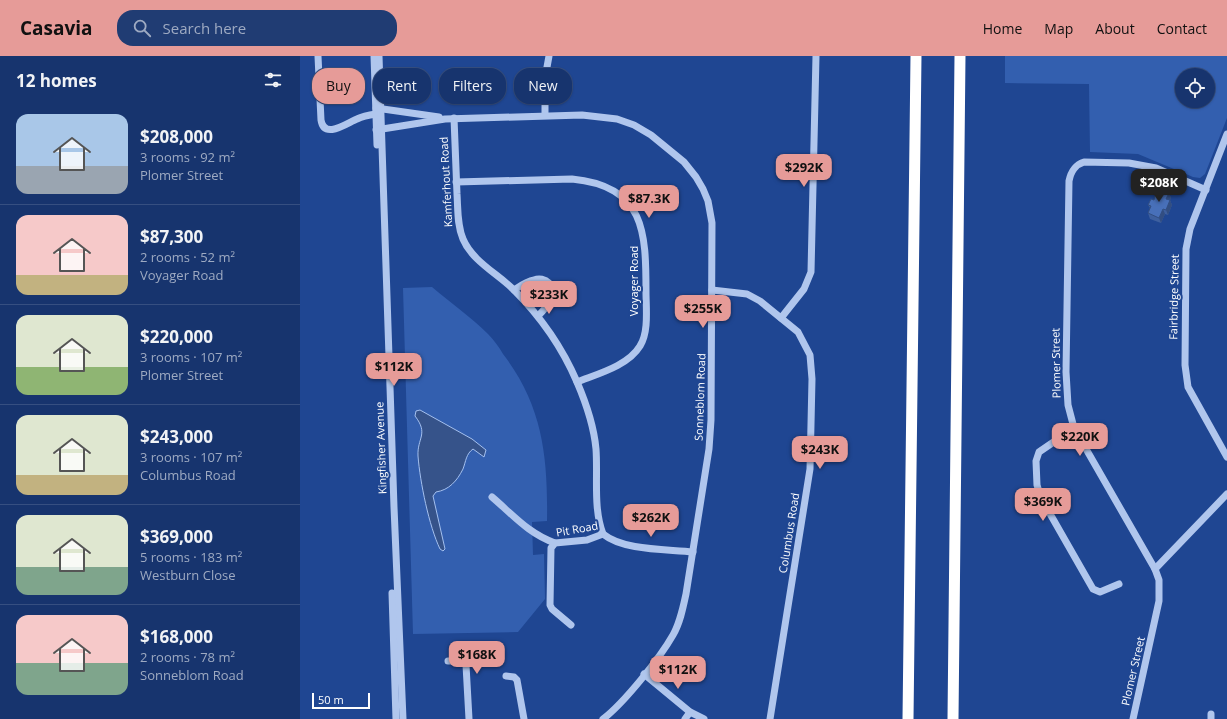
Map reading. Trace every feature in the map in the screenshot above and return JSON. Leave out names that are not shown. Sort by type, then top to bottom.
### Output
[{"type":"highway","points":[[908,719],[916,56]]},
{"type":"highway","points":[[953,719],[960,56]]},
{"type":"street","points":[[318,56],[321,120],[324,128],[335,130],[377,110]]},
{"type":"street","name":"Kingfisher Avenue","points":[[374,56],[379,130],[403,719]]},
{"type":"street","name":"Kingfisher Avenue","points":[[377,110],[379,56]]},
{"type":"street","points":[[545,115],[545,68],[549,56]]},
{"type":"street","points":[[781,318],[804,290],[811,272],[816,56]]},
{"type":"street","name":"Sonneblom Road","points":[[377,110],[445,119]]},
{"type":"street","name":"Sonneblom Road","points":[[379,130],[454,118],[582,115],[617,119],[634,125],[651,135],[684,162],[696,177],[708,201],[712,223],[712,420],[693,552],[681,617],[673,635],[644,674],[622,701],[604,719]]},
{"type":"street","name":"Kamferhout Road","points":[[454,118],[456,182],[460,230],[466,246],[514,290],[538,316],[556,339],[577,382],[588,412],[596,448],[598,506],[603,534]]},
{"type":"street","name":"Kingfisher Avenue","points":[[379,130],[396,719]]},
{"type":"street","name":"Fairbridge Street","points":[[1227,134],[1190,229],[1186,249],[1185,375],[1195,400],[1227,457]]},
{"type":"street","name":"Plomer Street","points":[[1133,719],[1159,601],[1159,580],[1155,569],[1074,428],[1068,405],[1066,372],[1070,174],[1078,164],[1084,162],[1129,163],[1156,168],[1206,190]]},
{"type":"street","name":"Voyager Road","points":[[456,182],[586,181],[608,187],[617,193],[634,212],[641,224],[646,250],[644,336],[641,345],[628,359],[577,382]]},
{"type":"street","points":[[514,290],[533,280],[542,279],[548,282],[552,287],[553,294],[549,302],[538,316]]},
{"type":"street","name":"Columbus Road","points":[[712,290],[747,294],[760,301],[798,332],[810,355],[812,379],[812,426],[808,485],[770,719]]},
{"type":"street","points":[[1074,428],[1044,448],[1037,456],[1035,470],[1038,492],[1093,590],[1100,592],[1119,584]]},
{"type":"street","points":[[1155,569],[1227,494]]},
{"type":"street","points":[[492,497],[540,538],[555,543]]},
{"type":"street","name":"Pit Road","points":[[571,626],[552,609],[550,605],[551,548],[555,543],[587,540],[603,534],[618,543],[693,552]]},
{"type":"street","points":[[448,661],[462,662],[466,665],[468,675],[469,719]]},
{"type":"street","points":[[644,674],[690,712],[704,719]]},
{"type":"street","points":[[506,676],[514,677],[517,680],[524,719]]},
{"type":"street","points":[[685,719],[690,712]]},
{"type":"shaded area","points":[[1005,56],[1227,56],[1227,118],[1205,174],[1200,178],[1193,177],[1138,154],[1090,152],[1089,84],[1005,83]]},
{"type":"shaded area","points":[[432,287],[475,322],[496,344],[527,393],[535,413],[540,433],[546,476],[547,521],[532,522],[533,555],[544,554],[545,599],[518,632],[413,634],[403,288]]},
{"type":"shaded area","points":[[420,410],[472,439],[486,450],[484,457],[473,449],[466,458],[463,469],[455,481],[449,487],[436,492],[433,496],[445,549],[443,551],[440,549],[432,528],[421,478],[418,450],[422,432],[419,422],[415,416],[416,411]]},
{"type":"building","points":[[1157,188],[1169,193],[1166,199],[1170,200],[1166,210],[1163,209],[1159,218],[1148,213],[1151,206],[1148,205],[1151,199],[1154,200]]}]
